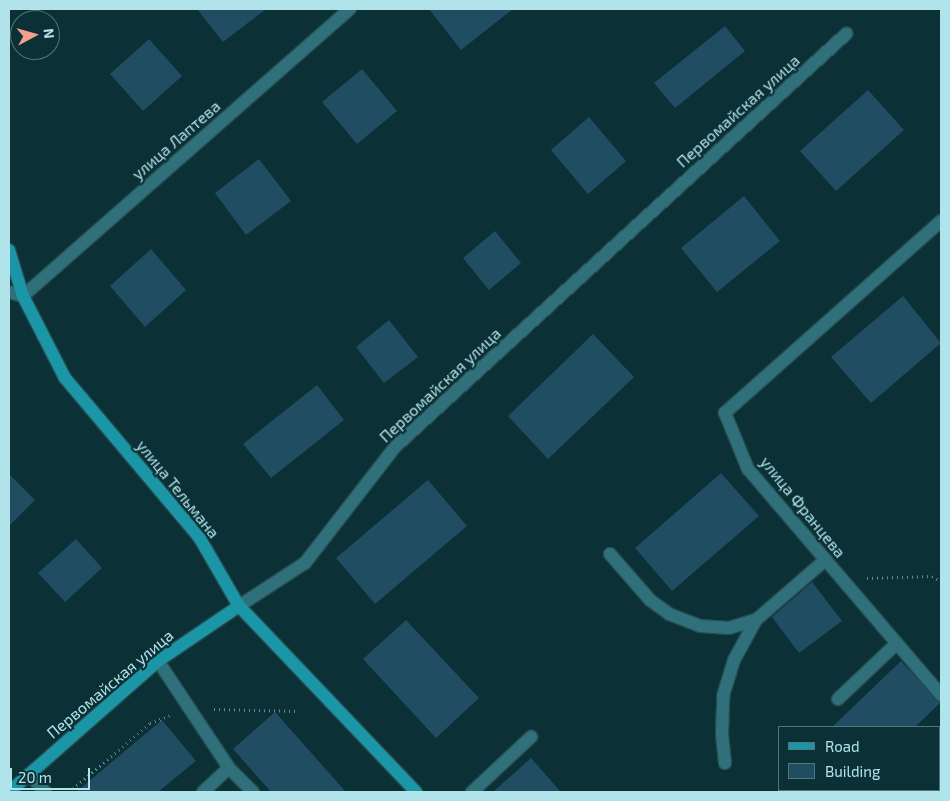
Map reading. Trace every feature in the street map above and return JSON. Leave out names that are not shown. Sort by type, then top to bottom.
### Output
[{"type":"street","name":"улица Лаптева","points":[[23,296],[350,9]]},
{"type":"street","name":"Первомайская улица","points":[[9,792],[158,662],[305,562],[394,447],[846,34]]},
{"type":"street","name":"улица Францева","points":[[941,221],[725,413],[748,469],[824,561],[941,695]]},
{"type":"street","name":"улица Тельмана","points":[[9,250],[23,296],[65,378],[199,537],[239,606],[416,792]]},
{"type":"street","points":[[9,292],[23,296]]},
{"type":"street","points":[[610,554],[650,600],[669,614],[700,626],[729,628],[756,620]]},
{"type":"street","points":[[725,763],[722,734],[723,696],[734,660],[756,620],[824,561]]},
{"type":"street","points":[[838,699],[896,644]]},
{"type":"street","points":[[158,662],[229,768],[253,792]]},
{"type":"street","points":[[472,792],[531,737]]},
{"type":"street","points":[[203,792],[229,768]]},
{"type":"street","points":[[29,774],[45,792]]},
{"type":"path","points":[[839,578],[932,576],[941,581]]},
{"type":"path","points":[[69,792],[150,723],[191,709],[299,711]]},
{"type":"building","points":[[197,9],[266,9],[223,42]]},
{"type":"building","points":[[429,9],[513,9],[461,50]]},
{"type":"building","points":[[725,26],[745,51],[675,108],[654,83]]},
{"type":"building","points":[[149,39],[182,76],[143,111],[110,74]]},
{"type":"building","points":[[362,69],[397,111],[357,144],[322,102]]},
{"type":"building","points":[[868,90],[904,130],[836,191],[800,151]]},
{"type":"building","points":[[589,117],[626,161],[588,194],[551,150]]},
{"type":"building","points":[[259,159],[291,201],[246,235],[215,193]]},
{"type":"building","points":[[744,196],[780,241],[717,292],[681,248]]},
{"type":"building","points":[[495,231],[521,263],[489,290],[463,258]]},
{"type":"building","points":[[151,249],[186,290],[145,327],[110,286]]},
{"type":"building","points":[[903,296],[941,343],[871,403],[831,357]]},
{"type":"building","points":[[389,320],[418,357],[384,383],[356,347]]},
{"type":"building","points":[[593,334],[634,377],[548,459],[508,416]]},
{"type":"building","points":[[317,385],[344,420],[271,478],[243,444]]},
{"type":"building","points":[[721,473],[759,516],[672,591],[635,548]]},
{"type":"building","points":[[9,474],[35,500],[9,526]]},
{"type":"building","points":[[428,480],[467,526],[375,604],[336,558]]},
{"type":"building","points":[[76,539],[102,568],[65,602],[38,573]]},
{"type":"building","points":[[812,582],[842,621],[799,653],[772,617]]},
{"type":"building","points":[[406,620],[479,698],[436,738],[363,659]]},
{"type":"building","points":[[901,661],[940,703],[916,726],[833,726]]},
{"type":"building","points":[[275,712],[346,792],[271,792],[233,749]]},
{"type":"building","points":[[162,720],[196,761],[158,792],[76,792]]},
{"type":"building","points":[[531,758],[561,792],[493,792]]}]
